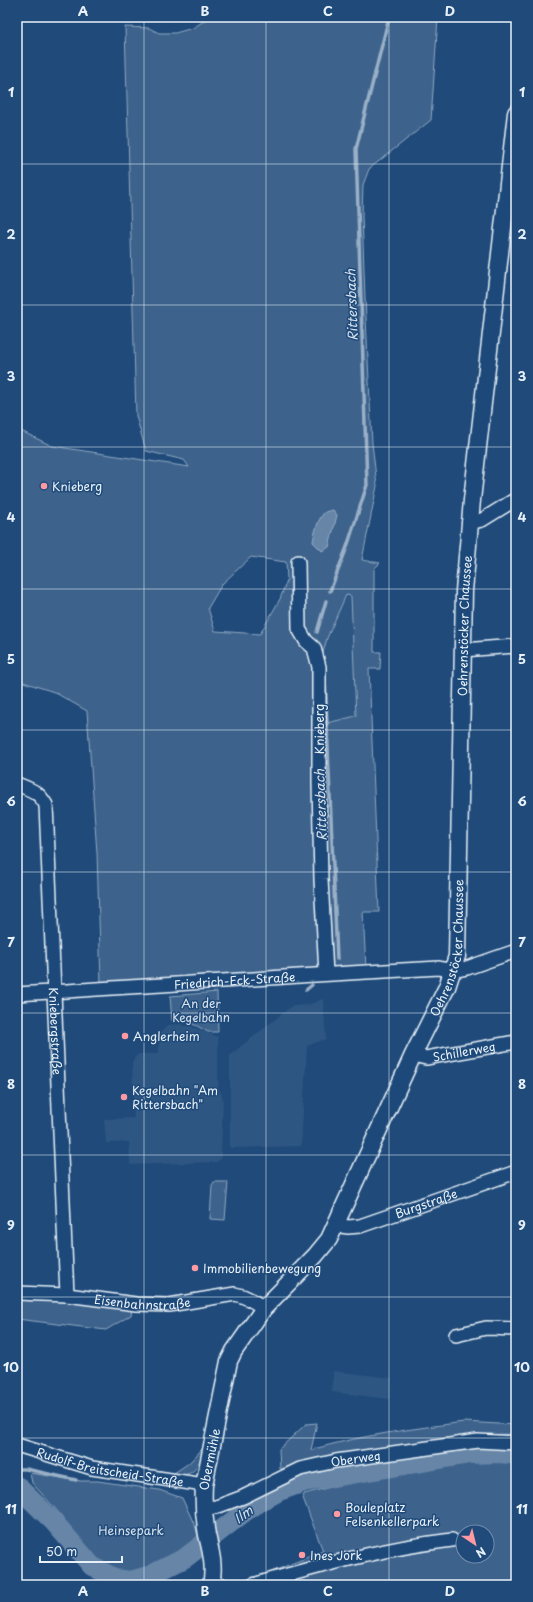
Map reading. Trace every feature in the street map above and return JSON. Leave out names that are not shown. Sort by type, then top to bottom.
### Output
[{"type":"street","name":"Oehrenstöcker Chaussee","points":[[242,1340],[264,1308],[323,1247],[336,1225],[413,1055],[447,987],[457,956],[464,591],[469,522],[516,113]]},
{"type":"street","points":[[469,522],[482,520],[516,499]]},
{"type":"street","name":"Knieberg","points":[[298,562],[299,629],[306,641],[314,648],[319,667],[321,879],[326,974]]},
{"type":"street","points":[[463,650],[516,646]]},
{"type":"street","name":"Kniebergstraße","points":[[17,784],[41,796],[46,805],[67,1295]]},
{"type":"street","points":[[453,971],[467,968],[516,951]]},
{"type":"street","name":"Friedrich-Eck-Straße","points":[[17,994],[439,968],[453,971]]},
{"type":"street","name":"Schillerweg","points":[[413,1055],[426,1058],[516,1042]]},
{"type":"street","name":"Burgstraße","points":[[336,1225],[348,1227],[360,1226],[516,1172]]},
{"type":"street","name":"Eisenbahnstraße","points":[[17,1293],[67,1295],[136,1304],[169,1305],[236,1294],[256,1302],[264,1308]]},
{"type":"street","points":[[456,1335],[486,1328],[516,1329]]},
{"type":"street","name":"Obermühle","points":[[215,1584],[203,1508],[204,1485],[229,1361],[242,1340]]},
{"type":"street","name":"Oberweg","points":[[203,1508],[216,1507],[243,1497],[300,1469],[336,1461],[478,1441],[516,1443]]},
{"type":"street","name":"Rudolf-Breitscheid-Straße","points":[[17,1445],[92,1468],[204,1485]]},
{"type":"street","points":[[253,1585],[327,1564],[413,1545],[452,1540]]},
{"type":"shaded area","points":[[333,510],[337,515],[329,547],[322,551],[313,542],[315,531],[324,513]]},
{"type":"shaded area","points":[[347,594],[351,596],[356,716],[323,724],[321,660],[327,638]]},
{"type":"shaded area","points":[[323,999],[326,1039],[307,1046],[301,1146],[230,1148],[230,1055],[292,1006],[308,1005]]},
{"type":"shaded area","points":[[182,1024],[182,1026],[190,1026],[218,1037],[218,1087],[223,1098],[221,1159],[217,1162],[130,1165],[129,1142],[106,1143],[104,1119],[134,1118],[132,1062],[138,1054],[159,1054],[159,1034],[168,1025]]},
{"type":"shaded area","points":[[333,1371],[392,1378],[389,1399],[332,1392]]},
{"type":"green space","points":[[210,17],[438,17],[431,120],[369,169],[363,185],[362,215],[365,297],[372,443],[377,486],[362,560],[380,563],[374,569],[374,652],[381,652],[380,669],[369,669],[379,912],[363,912],[366,968],[209,975],[101,984],[97,853],[87,711],[54,692],[17,680],[17,429],[52,446],[189,467],[184,460],[146,451],[136,416],[125,27],[149,28],[159,33],[175,33],[193,28]],"holes":[[[251,557],[286,562],[287,580],[280,599],[260,634],[215,631],[208,608],[222,584]],[[346,595],[351,596],[356,716],[323,724],[321,660],[327,638]]]},
{"type":"green space","name":"An der Kegelbahn","points":[[217,992],[218,1032],[208,1032],[182,1020],[172,1021],[170,996]]},
{"type":"green space","points":[[214,1182],[228,1182],[225,1220],[210,1219],[212,1185]]},
{"type":"green space","points":[[17,1300],[68,1302],[132,1309],[131,1315],[106,1330],[17,1319]]},
{"type":"green space","points":[[464,1422],[516,1425],[516,1434],[472,1435],[310,1461],[280,1469],[279,1449],[306,1424],[317,1423],[311,1450],[368,1436]]},
{"type":"green space","points":[[206,1445],[202,1459],[196,1469],[186,1474],[171,1475],[189,1463]]},
{"type":"green space","points":[[516,1456],[516,1585],[265,1585],[265,1582],[271,1572],[323,1551],[303,1498],[304,1494],[350,1482],[470,1460]]},
{"type":"green space","name":"Heinsepark","points":[[30,1473],[81,1481],[98,1481],[159,1490],[182,1498],[196,1528],[199,1542],[180,1556],[134,1577],[118,1574],[89,1555],[60,1514],[32,1483]]},
{"type":"waterway","name":"Rittersbach","points":[[330,591],[347,547],[367,485],[356,149],[389,17]]},
{"type":"waterway","name":"Rittersbach","points":[[317,632],[326,601]]},
{"type":"waterway","name":"Rittersbach","points":[[325,678],[337,959]]},
{"type":"waterway","name":"Rittersbach","points":[[306,990],[312,985]]},
{"type":"waterway","name":"Ilm","points":[[17,1486],[53,1521],[92,1566],[116,1579],[130,1581],[151,1575],[185,1558],[251,1507],[279,1491],[304,1482],[470,1454],[501,1453],[516,1455]]},
{"type":"waterway","name":"Rittersbach","points":[[17,1469],[26,1469],[76,1480]]},
{"type":"waterway","points":[[105,1574],[108,1585]]},
{"type":"place","name":"Knieberg","points":[[44,486]]},
{"type":"place","name":"Anglerheim","points":[[125,1036]]},
{"type":"place","name":"Kegelbahn \"Am Rittersbach\"","points":[[124,1097]]},
{"type":"place","name":"Immobilienbewegung","points":[[195,1268]]},
{"type":"place","name":"Bouleplatz Felsenkellerpark","points":[[337,1514]]},
{"type":"place","name":"Ines Jork","points":[[302,1555]]}]
